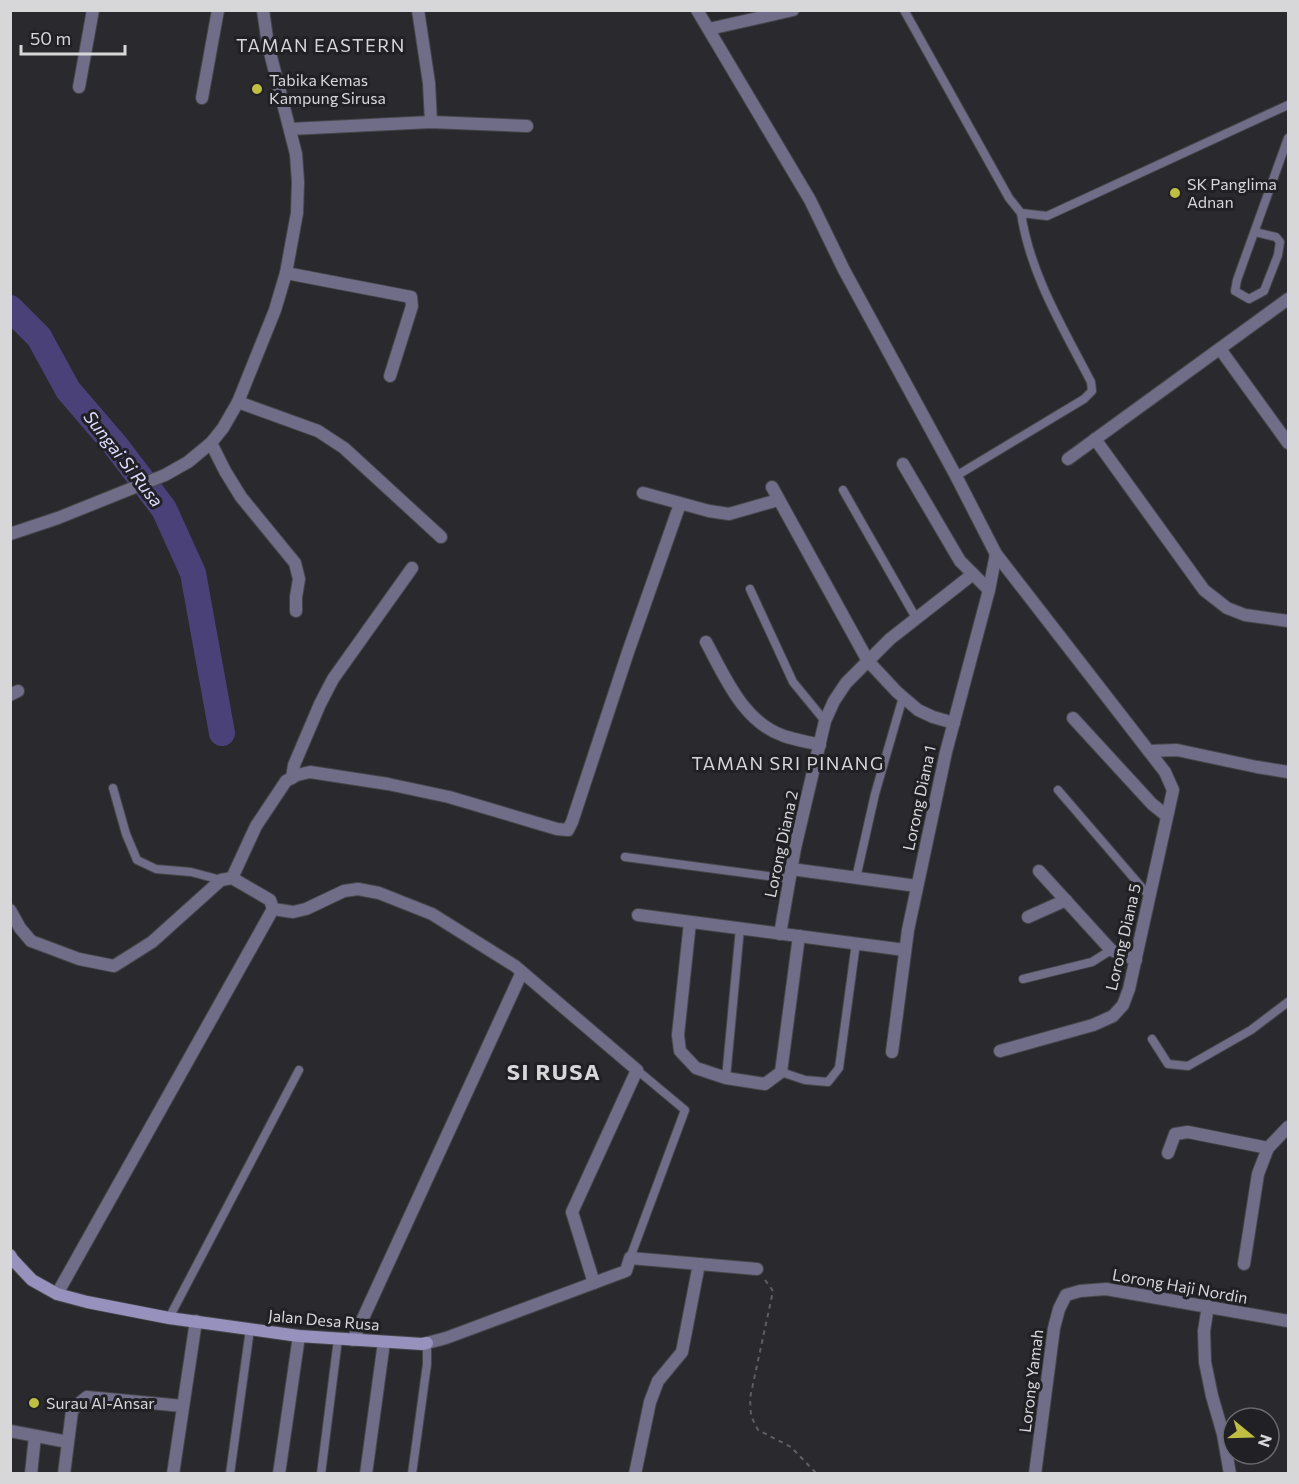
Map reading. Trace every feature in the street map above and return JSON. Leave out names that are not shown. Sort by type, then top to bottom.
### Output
[{"type":"street","points":[[79,87],[93,10]]},
{"type":"street","points":[[202,98],[218,10]]},
{"type":"street","points":[[10,534],[134,489],[188,462],[212,443],[238,402],[275,310],[286,273],[297,213],[296,154],[268,45],[263,10]]},
{"type":"street","points":[[418,10],[429,83],[431,122]]},
{"type":"street","name":"Lorong Diana 5","points":[[698,10],[810,200],[844,270],[996,554],[1165,772],[1173,790],[1124,1005],[1113,1016],[1093,1025],[1000,1052]]},
{"type":"street","points":[[709,28],[793,10]]},
{"type":"street","points":[[290,129],[431,122],[526,126]]},
{"type":"street","points":[[286,273],[411,297],[412,306],[390,376]]},
{"type":"street","points":[[1068,459],[1288,299]]},
{"type":"street","points":[[1220,349],[1288,444]]},
{"type":"street","points":[[238,402],[318,431],[344,448],[441,537]]},
{"type":"street","points":[[1095,439],[1204,590],[1227,608],[1245,615],[1288,621]]},
{"type":"street","points":[[212,443],[241,497],[295,563],[299,579],[296,611]]},
{"type":"street","points":[[903,464],[960,561],[989,590]]},
{"type":"street","points":[[772,487],[868,661],[918,710],[954,723]]},
{"type":"street","points":[[644,493],[680,504],[729,514],[778,500]]},
{"type":"street","points":[[10,910],[20,928],[31,941],[79,959],[114,966],[152,942],[226,879],[256,826],[286,781],[310,772],[388,784],[449,797],[557,829],[568,830],[680,504]]},
{"type":"street","name":"Lorong Diana 1","points":[[892,1052],[905,950],[917,886],[944,763],[989,590],[996,554]]},
{"type":"street","points":[[292,778],[294,765],[320,704],[333,680],[412,568]]},
{"type":"street","name":"Lorong Diana 2","points":[[780,934],[795,848],[825,721],[834,701],[846,683],[890,639],[973,574]]},
{"type":"street","points":[[706,642],[739,702],[758,722],[782,736],[820,745]]},
{"type":"street","points":[[1073,718],[1152,804],[1167,816]]},
{"type":"street","points":[[1149,751],[1177,750],[1288,772]]},
{"type":"street","points":[[1039,871],[1111,950],[1136,960]]},
{"type":"street","points":[[790,874],[856,878],[917,886]]},
{"type":"street","points":[[57,1294],[273,909],[270,900],[226,879]]},
{"type":"street","points":[[273,909],[293,912],[306,909],[344,891],[358,889],[379,893],[432,914],[515,966],[637,1070],[572,1212],[594,1283]]},
{"type":"street","points":[[1028,917],[1066,900]]},
{"type":"street","points":[[638,915],[905,950]]},
{"type":"street","points":[[690,922],[678,1035],[680,1051],[696,1068],[726,1077],[765,1084],[781,1072],[799,936]]},
{"type":"street","points":[[353,1340],[522,972]]},
{"type":"street","points":[[1244,1264],[1258,1174],[1268,1148],[1288,1127]]},
{"type":"street","points":[[1168,1153],[1175,1134],[1188,1132],[1268,1148]]},
{"type":"street","name":"Jalan Desa Rusa","points":[[10,1255],[32,1280],[57,1294],[87,1302],[168,1318],[299,1336],[422,1344],[446,1338],[626,1271],[630,1258]]},
{"type":"street","points":[[630,1258],[757,1269]]},
{"type":"street","points":[[635,1473],[650,1402],[658,1381],[682,1352],[699,1264]]},
{"type":"street","name":"Lorong Haji Nordin","points":[[1066,1294],[1106,1289],[1288,1321]]},
{"type":"street","name":"Lorong Yamah","points":[[1035,1473],[1054,1328],[1066,1294]]},
{"type":"street","points":[[1208,1306],[1204,1331],[1205,1362],[1230,1473]]},
{"type":"street","points":[[173,1473],[196,1322]]},
{"type":"street","points":[[279,1473],[299,1336]]},
{"type":"street","points":[[366,1473],[384,1342]]},
{"type":"street","points":[[64,1473],[72,1412],[87,1397],[183,1406]]},
{"type":"street","points":[[10,1431],[68,1442]]},
{"type":"street","points":[[31,1473],[35,1436]]},
{"type":"lane","points":[[904,10],[1009,198],[1021,213],[1024,236],[1035,269],[1091,382],[1092,391],[1084,399],[956,476]]},
{"type":"lane","points":[[1021,213],[1047,216],[1288,105]]},
{"type":"lane","points":[[1255,232],[1275,237],[1281,242],[1264,291],[1249,299],[1235,291],[1237,280],[1288,138]]},
{"type":"lane","points":[[843,490],[916,618]]},
{"type":"lane","points":[[750,589],[793,682],[825,721]]},
{"type":"lane","points":[[856,878],[875,794],[903,697]]},
{"type":"lane","points":[[114,788],[126,834],[137,860],[156,869],[191,872],[226,879]]},
{"type":"lane","points":[[1058,790],[1150,897]]},
{"type":"lane","points":[[625,857],[790,874]]},
{"type":"lane","points":[[726,1077],[740,928]]},
{"type":"lane","points":[[781,1072],[805,1080],[828,1082],[839,1068],[856,943]]},
{"type":"lane","points":[[1023,980],[1092,962],[1111,950]]},
{"type":"lane","points":[[1152,1039],[1168,1064],[1188,1066],[1251,1030],[1288,1002]]},
{"type":"lane","points":[[168,1318],[299,1070]]},
{"type":"lane","points":[[630,1258],[686,1110],[637,1070]]},
{"type":"lane","points":[[230,1473],[249,1329]]},
{"type":"lane","points":[[321,1473],[338,1339]]},
{"type":"lane","points":[[412,1473],[427,1364],[427,1343]]},
{"type":"path","points":[[757,1269],[773,1291],[750,1398],[751,1416],[758,1430],[791,1447],[818,1473]]},
{"type":"waterway","name":"Sungai Si Rusa","points":[[10,308],[39,337],[68,390],[116,446],[164,509],[193,573],[222,733]]},
{"type":"place","name":"Tabika Kemas Kampung Sirusa","points":[[257,89]]},
{"type":"place","name":"SK Panglima Adnan","points":[[1175,193]]},
{"type":"place","name":"Surau Al-Ansar","points":[[34,1403]]},
{"type":"district","name":"TAMAN EASTERN","points":[[321,46]]},
{"type":"district","name":"TAMAN SRI PINANG","points":[[788,764]]},
{"type":"district","name":"SI RUSA","points":[[554,1072]]}]
